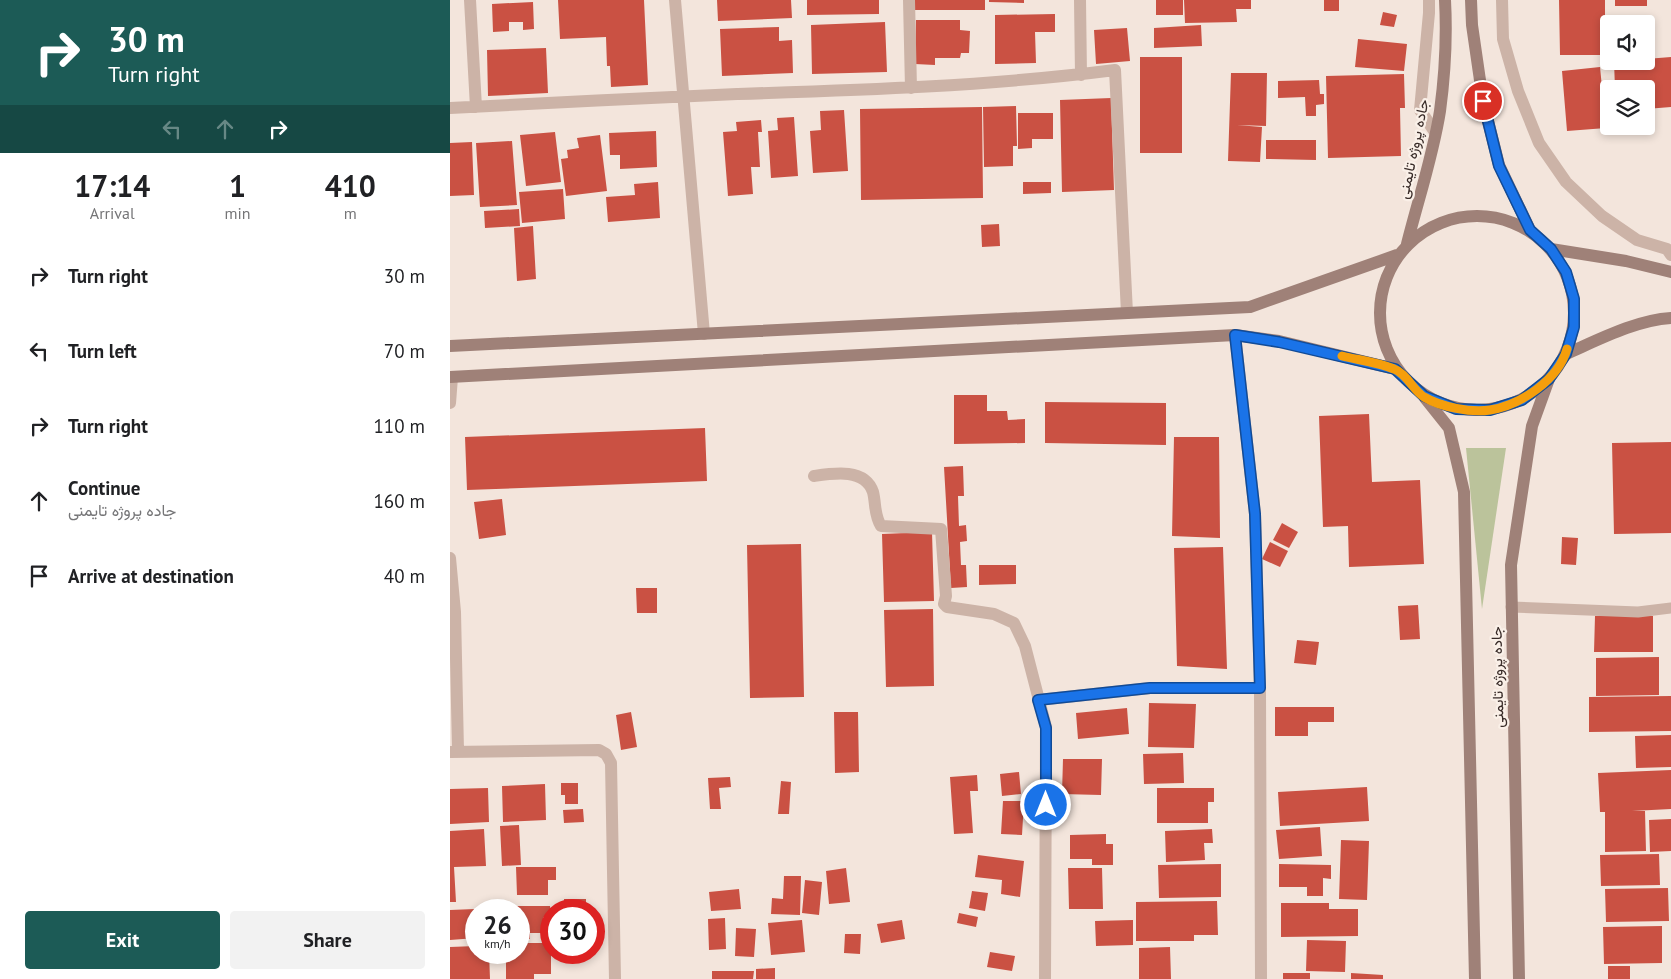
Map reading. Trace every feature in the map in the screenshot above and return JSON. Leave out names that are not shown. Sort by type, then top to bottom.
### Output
[{"type":"main road","name":"جاده پروژه تایمنی","points":[[1407,244],[1440,111],[1446,29],[1445,0]]},
{"type":"main road","points":[[1471,0],[1472,25],[1483,101],[1499,166],[1530,230]]},
{"type":"main road","points":[[1466,215],[1499,217],[1530,230],[1551,249],[1566,272],[1574,299],[1574,327],[1566,354],[1549,379],[1522,400],[1490,410],[1456,409],[1424,396],[1395,369],[1382,342],[1378,312],[1383,282],[1398,255],[1407,244],[1434,225],[1466,215]]},
{"type":"main road","points":[[1551,249],[1626,261],[1671,272]]},
{"type":"main road","points":[[450,346],[1250,307],[1398,255]]},
{"type":"main road","points":[[1566,354],[1613,333],[1659,319],[1671,318]]},
{"type":"main road","points":[[451,377],[1235,335],[1279,342],[1395,369]]},
{"type":"main road","name":"جاده پروژه تایمنی","points":[[1519,979],[1510,565],[1532,426],[1549,379]]},
{"type":"main road","name":"جاده پروژه تایمنی","points":[[1424,396],[1449,428],[1464,492],[1475,979]]},
{"type":"street","points":[[470,0],[476,107]]},
{"type":"street","points":[[675,0],[704,334]]},
{"type":"street","points":[[909,0],[911,88]]},
{"type":"street","points":[[1080,0],[1081,75]]},
{"type":"street","points":[[1429,0],[1420,110],[1435,132]]},
{"type":"street","points":[[1502,0],[1503,39],[1518,90],[1539,143],[1566,182],[1602,216],[1637,240],[1667,249],[1671,255]]},
{"type":"street","points":[[450,108],[683,96],[911,88],[1081,75],[1115,70],[1127,313]]},
{"type":"street","points":[[1235,335],[1255,514],[1260,688],[1261,979]]},
{"type":"street","points":[[450,403],[451,377]]},
{"type":"street","points":[[814,476],[856,474],[867,481],[873,492],[877,519],[881,526],[941,529],[946,596],[944,604],[947,607],[994,614],[1014,623],[1025,646],[1046,728],[1046,979]]},
{"type":"street","points":[[450,558],[455,612],[454,752],[599,750],[606,754],[611,762],[615,979]]},
{"type":"street","points":[[1038,700],[1150,688],[1260,688]]},
{"type":"lane","points":[[1511,607],[1638,612],[1671,608]]},
{"type":"green space","points":[[1466,448],[1506,448],[1482,609]]},
{"type":"building","points":[[558,0],[644,0],[648,85],[611,87],[610,66],[607,66],[606,37],[560,39]]},
{"type":"building","points":[[717,0],[791,0],[792,18],[718,21]]},
{"type":"building","points":[[807,0],[879,0],[879,14],[807,15]]},
{"type":"building","points":[[915,0],[985,0],[985,10],[915,10]]},
{"type":"building","points":[[989,0],[1024,0],[1024,3],[989,2]]},
{"type":"building","points":[[1156,0],[1183,0],[1183,15],[1156,15]]},
{"type":"building","points":[[1184,0],[1251,0],[1251,9],[1236,9],[1237,22],[1185,23]]},
{"type":"building","points":[[1324,0],[1339,0],[1339,11],[1324,11]]},
{"type":"building","points":[[1559,0],[1605,0],[1605,15],[1600,15],[1600,55],[1560,55]]},
{"type":"building","points":[[1615,0],[1647,0],[1647,6],[1615,6]]},
{"type":"building","points":[[533,2],[534,29],[523,30],[523,22],[509,22],[509,31],[493,32],[492,4]]},
{"type":"building","points":[[1383,12],[1397,15],[1394,27],[1380,25]]},
{"type":"building","points":[[1055,14],[1055,32],[1035,32],[1036,63],[995,64],[995,15]]},
{"type":"building","points":[[916,20],[960,20],[960,30],[970,31],[969,53],[961,53],[960,58],[935,58],[935,65],[915,64]]},
{"type":"building","points":[[885,22],[887,72],[812,74],[811,25]]},
{"type":"building","points":[[1201,25],[1202,46],[1154,48],[1154,28]]},
{"type":"building","points":[[779,27],[779,41],[792,40],[793,73],[722,76],[720,29]]},
{"type":"building","points":[[1127,28],[1130,61],[1096,64],[1094,30]]},
{"type":"building","points":[[1358,39],[1407,44],[1404,71],[1355,67]]},
{"type":"building","points":[[546,48],[548,93],[488,96],[487,50]]},
{"type":"building","points":[[1140,57],[1182,57],[1182,153],[1140,153]]},
{"type":"building","points":[[1671,57],[1671,107],[1655,108],[1655,80],[1615,80],[1614,70],[1655,70],[1655,58]]},
{"type":"building","points":[[1600,67],[1600,128],[1567,131],[1562,71]]},
{"type":"building","points":[[1231,73],[1267,73],[1266,126],[1237,125],[1262,127],[1260,162],[1228,161]]},
{"type":"building","points":[[1404,74],[1405,108],[1400,108],[1401,156],[1328,158],[1326,76]]},
{"type":"building","points":[[1319,80],[1320,94],[1324,94],[1324,104],[1316,105],[1316,116],[1306,116],[1305,97],[1278,98],[1278,81]]},
{"type":"building","points":[[1111,98],[1114,190],[1062,192],[1060,100]]},
{"type":"building","points":[[1016,106],[1017,146],[1013,146],[1013,166],[984,167],[983,107]]},
{"type":"building","points":[[982,107],[983,198],[861,200],[860,109]]},
{"type":"building","points":[[844,110],[848,171],[813,173],[810,131],[821,130],[820,111]]},
{"type":"building","points":[[1018,113],[1053,113],[1053,139],[1032,139],[1032,148],[1018,149]]},
{"type":"building","points":[[794,117],[798,176],[771,178],[768,131],[778,130],[777,118]]},
{"type":"building","points":[[761,120],[762,132],[758,132],[760,167],[751,167],[753,194],[728,196],[723,132],[737,131],[736,122]]},
{"type":"building","points":[[656,131],[657,167],[620,169],[620,155],[610,155],[609,133]]},
{"type":"building","points":[[555,132],[561,182],[526,186],[520,135]]},
{"type":"building","points":[[600,135],[607,191],[566,196],[561,159],[568,158],[567,150],[579,148],[577,138]]},
{"type":"building","points":[[1266,140],[1316,140],[1316,160],[1266,159]]},
{"type":"building","points":[[512,141],[517,205],[480,207],[476,143]]},
{"type":"building","points":[[472,142],[474,195],[450,196],[450,143]]},
{"type":"building","points":[[658,182],[660,218],[608,222],[606,197],[635,195],[634,184]]},
{"type":"building","points":[[1023,182],[1051,182],[1051,193],[1023,194]]},
{"type":"building","points":[[563,189],[565,219],[522,223],[519,192]]},
{"type":"building","points":[[519,209],[520,226],[485,228],[484,211]]},
{"type":"building","points":[[999,224],[1000,246],[982,247],[981,225]]},
{"type":"building","points":[[533,226],[536,279],[517,281],[514,228]]},
{"type":"building","points":[[954,395],[987,395],[987,411],[1007,411],[1008,420],[1025,419],[1025,443],[954,444]]},
{"type":"building","points":[[1045,402],[1166,403],[1166,445],[1045,443]]},
{"type":"building","points":[[1369,414],[1372,482],[1420,480],[1424,564],[1349,567],[1348,526],[1323,527],[1319,416]]},
{"type":"building","points":[[705,428],[707,481],[467,490],[465,437]]},
{"type":"building","points":[[1174,437],[1219,437],[1220,538],[1172,536]]},
{"type":"building","points":[[1671,442],[1671,533],[1614,534],[1612,443]]},
{"type":"building","points":[[963,466],[964,496],[958,496],[959,526],[966,525],[967,541],[960,542],[961,565],[966,565],[967,587],[951,588],[944,467]]},
{"type":"building","points":[[502,499],[506,535],[479,539],[474,502]]},
{"type":"building","points":[[1282,523],[1298,532],[1289,548],[1273,540]]},
{"type":"building","points":[[932,532],[934,601],[884,602],[882,534]]},
{"type":"building","points":[[1562,537],[1578,538],[1576,565],[1561,564]]},
{"type":"building","points":[[1270,542],[1288,551],[1280,567],[1262,559]]},
{"type":"building","points":[[801,544],[804,697],[750,698],[747,545]]},
{"type":"building","points":[[1223,547],[1227,669],[1177,666],[1174,548]]},
{"type":"building","points":[[979,565],[1016,565],[1016,584],[979,585]]},
{"type":"building","points":[[636,588],[657,588],[657,613],[637,613]]},
{"type":"building","points":[[1418,605],[1420,639],[1400,640],[1398,606]]},
{"type":"building","points":[[933,609],[934,686],[886,687],[884,610]]},
{"type":"building","points":[[1595,616],[1653,616],[1653,652],[1594,652]]},
{"type":"building","points":[[1297,640],[1319,642],[1316,665],[1294,663]]},
{"type":"building","points":[[1659,657],[1659,695],[1596,696],[1596,658]]},
{"type":"building","points":[[1671,696],[1671,731],[1589,732],[1589,697]]},
{"type":"building","points":[[1149,703],[1196,704],[1194,748],[1148,747]]},
{"type":"building","points":[[1275,707],[1334,707],[1334,722],[1308,722],[1308,736],[1275,736]]},
{"type":"building","points":[[1127,708],[1129,734],[1078,739],[1076,713]]},
{"type":"building","points":[[631,712],[637,747],[621,750],[616,715]]},
{"type":"building","points":[[834,712],[858,712],[859,772],[835,773]]},
{"type":"building","points":[[1671,735],[1671,767],[1636,768],[1635,736]]},
{"type":"building","points":[[1183,753],[1184,783],[1144,784],[1143,754]]},
{"type":"building","points":[[1063,759],[1102,759],[1101,795],[1062,794]]},
{"type":"building","points":[[1671,770],[1671,809],[1632,811],[1645,811],[1646,851],[1605,852],[1605,812],[1600,812],[1598,773]]},
{"type":"building","points":[[1019,772],[1021,794],[1002,796],[1000,774]]},
{"type":"building","points":[[977,775],[978,791],[970,791],[973,833],[954,834],[950,777]]},
{"type":"building","points":[[730,777],[731,787],[719,788],[721,809],[710,809],[708,778]]},
{"type":"building","points":[[781,781],[791,782],[789,814],[778,814]]},
{"type":"building","points":[[561,783],[578,783],[578,804],[565,804],[565,795],[561,795]]},
{"type":"building","points":[[545,784],[546,820],[503,822],[502,786]]},
{"type":"building","points":[[1367,787],[1369,821],[1280,826],[1278,792]]},
{"type":"building","points":[[488,788],[489,822],[450,824],[450,789]]},
{"type":"building","points":[[1157,788],[1214,788],[1214,802],[1208,802],[1208,823],[1157,823]]},
{"type":"building","points":[[1003,801],[1024,801],[1022,835],[1001,834]]},
{"type":"building","points":[[583,809],[584,822],[564,823],[563,810]]},
{"type":"building","points":[[1671,819],[1671,851],[1650,852],[1649,820]]},
{"type":"building","points":[[519,825],[521,865],[502,866],[500,826]]},
{"type":"building","points":[[1320,827],[1322,856],[1279,859],[1276,830]]},
{"type":"building","points":[[484,829],[486,866],[454,867],[456,902],[450,902],[450,831]]},
{"type":"building","points":[[1212,829],[1213,843],[1204,843],[1205,860],[1166,862],[1165,831]]},
{"type":"building","points":[[1106,834],[1106,844],[1113,844],[1113,865],[1092,865],[1092,859],[1070,859],[1070,835]]},
{"type":"building","points":[[1341,840],[1369,841],[1367,900],[1339,899]]},
{"type":"building","points":[[1659,854],[1660,885],[1601,886],[1600,855]]},
{"type":"building","points":[[978,855],[1024,861],[1020,897],[1001,894],[1002,880],[975,877]]},
{"type":"building","points":[[1221,864],[1221,897],[1159,898],[1158,865]]},
{"type":"building","points":[[1279,864],[1331,865],[1331,879],[1323,878],[1323,896],[1307,896],[1307,887],[1279,887]]},
{"type":"building","points":[[516,867],[556,867],[556,880],[548,880],[548,895],[517,895]]},
{"type":"building","points":[[846,868],[850,902],[829,904],[826,871]]},
{"type":"building","points":[[1068,868],[1102,868],[1103,909],[1069,909]]},
{"type":"building","points":[[784,876],[801,876],[800,915],[771,914],[772,898],[783,899]]},
{"type":"building","points":[[805,880],[822,882],[819,915],[802,913]]},
{"type":"building","points":[[1668,888],[1669,921],[1606,922],[1605,889]]},
{"type":"building","points":[[739,889],[741,909],[711,911],[709,892]]},
{"type":"building","points":[[972,891],[988,893],[985,911],[969,908]]},
{"type":"building","points":[[1217,901],[1218,935],[1194,935],[1194,941],[1136,941],[1136,902]]},
{"type":"building","points":[[1281,903],[1329,903],[1329,909],[1358,909],[1358,936],[1281,937]]},
{"type":"building","points":[[530,906],[540,906],[540,933],[530,933]]},
{"type":"building","points":[[465,909],[465,939],[450,940],[450,910]]},
{"type":"building","points":[[959,913],[978,917],[976,927],[957,923]]},
{"type":"building","points":[[725,918],[726,949],[709,950],[708,919]]},
{"type":"building","points":[[802,920],[805,952],[771,955],[768,923]]},
{"type":"building","points":[[902,920],[905,939],[881,943],[877,924]]},
{"type":"building","points":[[1133,920],[1133,945],[1096,946],[1095,921]]},
{"type":"building","points":[[1662,926],[1662,963],[1604,964],[1603,927]]},
{"type":"building","points":[[736,928],[756,929],[754,957],[735,956]]},
{"type":"building","points":[[845,934],[861,934],[860,954],[844,953]]},
{"type":"building","points":[[1307,940],[1346,941],[1345,972],[1306,971]]},
{"type":"building","points":[[530,943],[540,943],[540,964],[551,964],[551,974],[534,974],[534,979],[506,979],[506,964],[530,964]]},
{"type":"building","points":[[465,946],[465,964],[489,964],[490,979],[450,979],[450,947]]},
{"type":"building","points":[[1170,947],[1171,979],[1139,979],[1139,948]]},
{"type":"building","points":[[990,952],[1015,956],[1012,971],[987,967]]},
{"type":"building","points":[[1608,966],[1630,966],[1630,979],[1608,979]]},
{"type":"building","points":[[775,968],[775,979],[756,979],[756,969]]},
{"type":"building","points":[[712,971],[754,971],[753,979],[712,979]]},
{"type":"building","points":[[1283,973],[1310,973],[1310,979],[1283,979]]},
{"type":"building","points":[[1351,973],[1383,975],[1383,979],[1351,979]]},
{"type":"slow traffic","points":[[1342,356],[1395,369],[1424,396],[1456,409],[1490,410],[1522,400],[1549,379],[1566,354],[1567,349]]},
{"type":"route","points":[[1046,805],[1046,728],[1038,700],[1150,688],[1260,688],[1255,514],[1235,335],[1279,342],[1395,369],[1424,396],[1456,409],[1490,410],[1522,400],[1549,379],[1566,354],[1574,327],[1574,299],[1566,272],[1551,249],[1530,230],[1499,166],[1483,101]]}]
